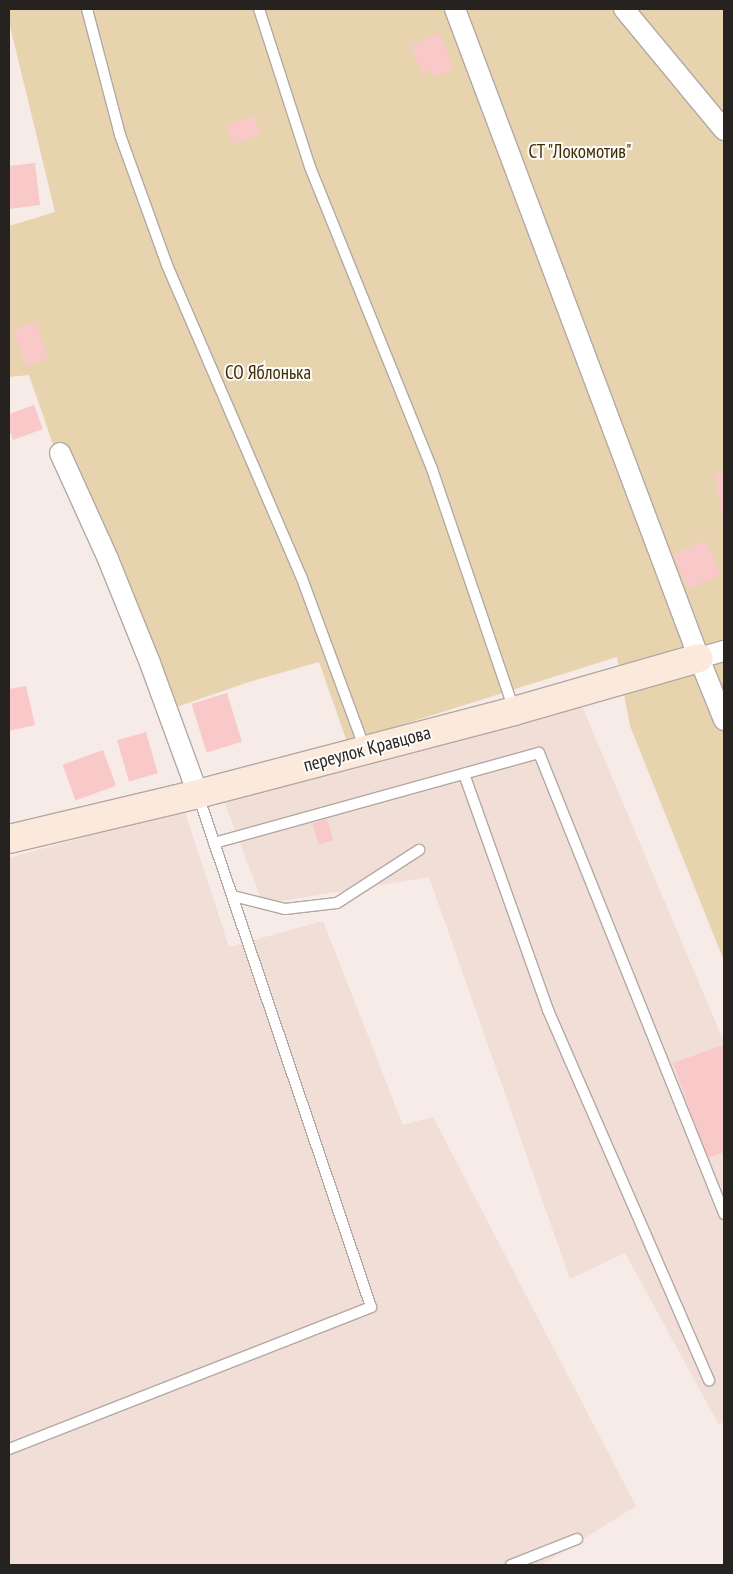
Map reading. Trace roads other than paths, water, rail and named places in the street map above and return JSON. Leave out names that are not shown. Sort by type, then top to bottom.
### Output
[{"type":"street","points":[[455,9],[712,654],[724,720]]},
{"type":"street","points":[[624,9],[724,130]]},
{"type":"street","points":[[60,453],[108,559],[150,663],[198,794]]},
{"type":"street","name":"переулок Кравцова","points":[[9,839],[198,794],[514,711],[712,654]]},
{"type":"lane","points":[[87,9],[120,134],[167,265],[300,576],[365,749]]},
{"type":"lane","points":[[259,9],[310,167],[432,468],[514,711]]},
{"type":"lane","points":[[214,843],[538,753],[724,1214]]},
{"type":"lane","points":[[464,774],[548,1010],[709,1381]]},
{"type":"lane","points":[[9,1449],[371,1307],[198,794]]},
{"type":"lane","points":[[233,896],[286,909],[337,903],[420,850]]},
{"type":"lane","points":[[511,1565],[577,1539]]},
{"type":"park label","name":"СТ \"Локомотив\"","points":[[580,152]]},
{"type":"park label","name":"СО Яблонька","points":[[268,373]]}]
